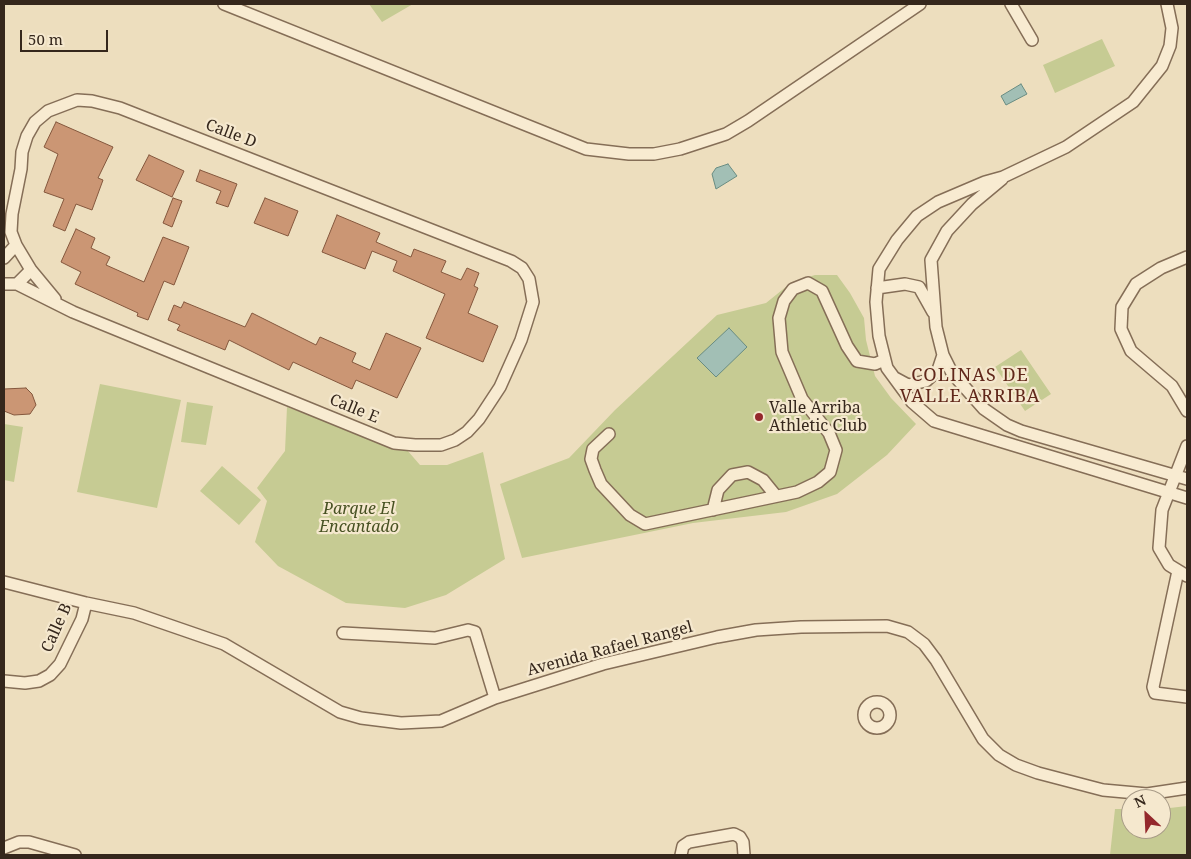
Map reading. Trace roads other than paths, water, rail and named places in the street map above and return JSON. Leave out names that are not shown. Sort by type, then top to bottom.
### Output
[{"type":"street","points":[[224,4],[586,150],[629,154],[654,154],[680,149],[708,142],[726,134],[920,4]]},
{"type":"street","points":[[1011,4],[1032,40]]},
{"type":"street","points":[[1167,4],[1172,28],[1170,46],[1162,66],[1133,102],[1066,146],[1004,178],[972,204],[947,230],[931,260],[931,276],[935,298],[935,316],[943,355],[952,373],[972,397],[994,418],[1021,431],[1187,479]]},
{"type":"street","name":"Calle D","points":[[31,270],[16,245],[11,232],[22,152],[27,136],[35,122],[48,111],[77,100],[120,108],[511,261],[522,268],[529,279]]},
{"type":"street","points":[[1004,178],[985,182],[938,202],[916,216],[897,240],[879,269],[876,302],[884,360],[892,375],[901,389],[922,412],[934,421],[947,427],[1187,498]]},
{"type":"street","points":[[4,258],[16,245]]},
{"type":"street","points":[[1187,257],[1161,268],[1136,284],[1122,307],[1120,329],[1131,351],[1172,386],[1187,411]]},
{"type":"street","points":[[4,284],[17,284],[31,270]]},
{"type":"street","name":"Calle E","points":[[31,270],[54,298],[73,312]]},
{"type":"street","name":"Calle E","points":[[17,284],[73,312],[394,443],[441,445],[467,432],[491,403],[500,387],[531,314],[533,291],[529,279]]},
{"type":"street","points":[[609,434],[594,449],[591,458],[594,470],[600,484],[639,522],[645,524],[797,492],[818,482],[830,472],[836,450],[829,433],[802,399],[782,352],[779,318],[784,301],[793,289],[808,283],[822,291],[847,346],[857,361],[875,364],[884,360]]},
{"type":"street","points":[[877,288],[905,284],[919,287],[935,316]]},
{"type":"street","points":[[892,375],[908,385],[921,383],[933,376],[938,370],[943,355]]},
{"type":"street","points":[[1187,446],[1162,510],[1158,548],[1169,565],[1183,573],[1153,687],[1155,693],[1187,697]]},
{"type":"street","points":[[713,510],[718,490],[732,475],[748,472],[763,480],[776,496]]},
{"type":"street","name":"Avenida Rafael Rangel","points":[[4,582],[134,613],[224,644],[322,704],[361,718],[401,723],[441,721],[496,698],[604,664],[725,635],[801,626],[886,626],[908,632],[924,644],[936,660],[982,739],[999,755],[1016,765],[1038,773],[1103,790],[1147,794],[1187,788]]},
{"type":"street","name":"Calle B","points":[[4,680],[24,683],[39,682],[50,675],[60,664],[82,620],[86,603]]},
{"type":"street","points":[[343,633],[435,638],[468,630],[475,632],[496,698]]},
{"type":"street","points":[[681,855],[683,846],[688,842],[734,834],[740,837],[743,842],[744,855]]},
{"type":"street","points":[[4,848],[19,842],[29,842],[74,855]]},
{"type":"water","points":[[1021,84],[1027,94],[1006,105],[1001,96]]},
{"type":"water","points":[[728,164],[737,176],[716,189],[712,174],[716,168]]},
{"type":"water","points":[[729,328],[747,347],[716,377],[697,358]]},
{"type":"place","name":"Valle Arriba Athletic Club","points":[[759,417]]},
{"type":"district","name":"COLINAS DE VALLE ARRIBA","points":[[970,386]]},
{"type":"park label","name":"Parque El Encantado","points":[[359,518]]}]
